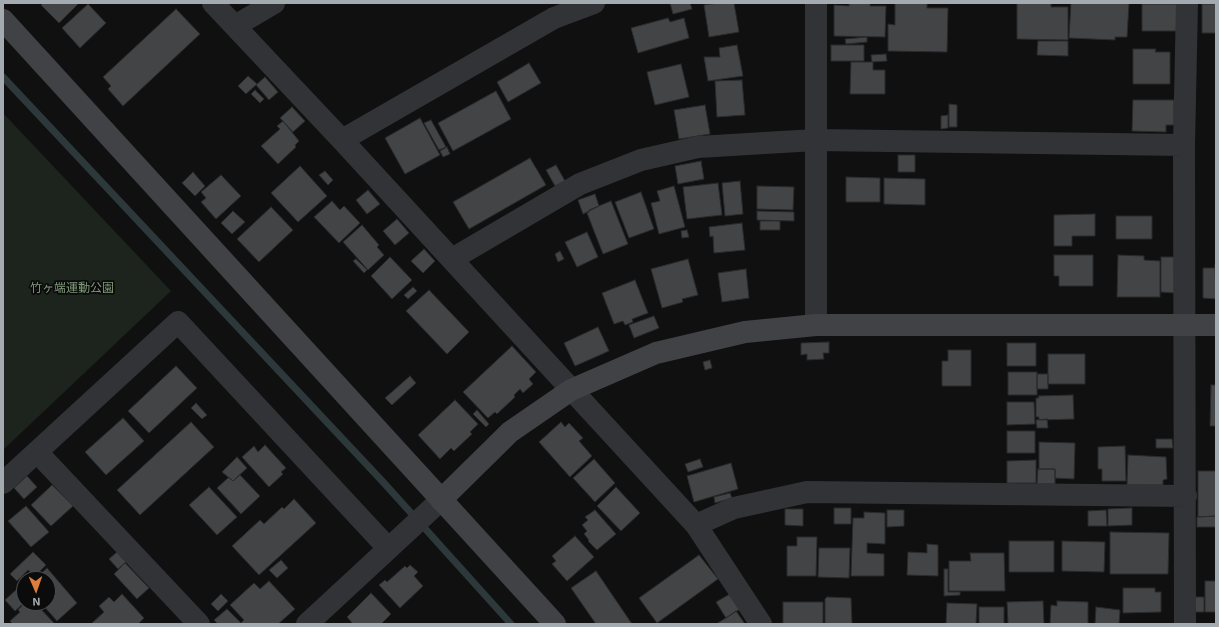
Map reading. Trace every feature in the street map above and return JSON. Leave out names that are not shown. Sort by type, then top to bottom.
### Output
[{"type":"street","points":[[213,3],[342,140],[696,525],[761,624]]},
{"type":"street","points":[[235,26],[274,3]]},
{"type":"street","points":[[342,140],[554,18],[594,3]]},
{"type":"street","points":[[816,3],[816,325]]},
{"type":"street","points":[[1185,624],[1186,324],[1184,145],[1187,3]]},
{"type":"street","points":[[3,20],[434,506],[555,624]]},
{"type":"street","points":[[452,259],[580,184],[642,160],[698,147],[815,140],[1184,145]]},
{"type":"street","points":[[3,483],[178,322],[396,541]]},
{"type":"street","points":[[320,620],[396,541],[510,432],[571,390],[656,353],[745,332],[816,325],[1216,325]]},
{"type":"street","points":[[37,452],[200,624]]},
{"type":"street","points":[[696,525],[734,508],[807,492],[1186,496]]},
{"type":"green space","name":"竹ヶ端運動公園","points":[[3,113],[171,291],[3,450]]},
{"type":"building","points":[[43,3],[79,3],[59,23],[41,5]]},
{"type":"building","points":[[670,3],[690,3],[692,9],[673,14]]},
{"type":"building","points":[[734,3],[739,32],[709,37],[704,5]]},
{"type":"building","points":[[849,3],[870,3],[870,6],[886,6],[885,37],[834,36],[834,5],[849,6]]},
{"type":"building","points":[[895,3],[927,3],[927,8],[948,8],[947,52],[888,51],[888,24],[895,25]]},
{"type":"building","points":[[1017,3],[1051,3],[1051,7],[1068,7],[1068,40],[1017,39]]},
{"type":"building","points":[[1071,3],[1129,3],[1127,37],[1115,37],[1115,40],[1069,38]]},
{"type":"building","points":[[88,4],[106,23],[80,48],[62,28]]},
{"type":"building","points":[[1142,4],[1177,4],[1177,31],[1142,31]]},
{"type":"building","points":[[1202,4],[1216,4],[1216,33],[1202,33]]},
{"type":"building","points":[[176,9],[200,34],[123,106],[108,89],[111,86],[103,77]]},
{"type":"building","points":[[668,18],[670,22],[684,18],[689,38],[638,53],[631,28]]},
{"type":"building","points":[[867,37],[867,42],[846,44],[845,39]]},
{"type":"building","points":[[1038,41],[1068,41],[1068,56],[1037,55]]},
{"type":"building","points":[[737,45],[743,76],[708,81],[704,57],[720,57],[719,48]]},
{"type":"building","points":[[831,45],[864,45],[864,61],[831,61]]},
{"type":"building","points":[[1133,49],[1156,49],[1155,52],[1170,52],[1170,84],[1133,84]]},
{"type":"building","points":[[886,54],[887,61],[872,62],[871,55]]},
{"type":"building","points":[[851,62],[873,62],[873,70],[885,70],[885,94],[850,94]]},
{"type":"building","points":[[529,63],[541,83],[508,102],[497,82]]},
{"type":"building","points":[[681,64],[689,97],[655,105],[647,72]]},
{"type":"building","points":[[248,76],[257,84],[246,94],[238,86]]},
{"type":"building","points":[[265,77],[278,92],[269,100],[256,85]]},
{"type":"building","points":[[742,80],[745,115],[717,117],[715,81]]},
{"type":"building","points":[[255,90],[264,99],[260,103],[251,94]]},
{"type":"building","points":[[496,91],[511,119],[453,151],[438,123]]},
{"type":"building","points":[[1133,100],[1174,100],[1174,125],[1166,125],[1166,132],[1132,131]]},
{"type":"building","points":[[949,104],[957,105],[957,127],[949,127]]},
{"type":"building","points":[[705,105],[710,134],[679,139],[674,110]]},
{"type":"building","points":[[292,107],[305,121],[293,132],[280,118]]},
{"type":"building","points":[[948,115],[948,128],[941,129],[941,116]]},
{"type":"building","points":[[420,118],[440,155],[405,174],[385,138]]},
{"type":"building","points":[[431,120],[446,147],[439,150],[424,123]]},
{"type":"building","points":[[283,121],[299,141],[295,145],[296,147],[278,164],[261,146],[280,129],[277,126]]},
{"type":"building","points":[[447,147],[450,154],[443,157],[440,151]]},
{"type":"building","points":[[898,155],[915,155],[915,172],[898,172]]},
{"type":"building","points":[[530,158],[546,185],[469,229],[453,202]]},
{"type":"building","points":[[701,161],[704,179],[678,184],[675,166]]},
{"type":"building","points":[[556,165],[565,181],[555,186],[546,170]]},
{"type":"building","points":[[300,166],[327,196],[298,222],[271,193]]},
{"type":"building","points":[[325,171],[333,180],[328,185],[319,175]]},
{"type":"building","points":[[193,172],[205,186],[195,196],[182,183]]},
{"type":"building","points":[[221,175],[241,196],[216,219],[201,202],[206,198],[201,192]]},
{"type":"building","points":[[846,177],[880,178],[880,202],[846,202]]},
{"type":"building","points":[[884,178],[925,179],[925,205],[884,204]]},
{"type":"building","points":[[740,181],[743,214],[725,216],[722,183]]},
{"type":"building","points":[[718,183],[722,215],[687,219],[683,187]]},
{"type":"building","points":[[674,186],[685,227],[659,234],[651,203],[660,201],[657,191]]},
{"type":"building","points":[[757,186],[794,187],[793,210],[757,209]]},
{"type":"building","points":[[368,190],[380,204],[367,214],[356,200]]},
{"type":"building","points":[[641,192],[654,229],[629,238],[615,202]]},
{"type":"building","points":[[595,194],[599,206],[583,214],[578,200]]},
{"type":"building","points":[[332,201],[340,210],[344,206],[360,223],[339,243],[314,217]]},
{"type":"building","points":[[611,201],[628,244],[603,254],[587,213],[589,210]]},
{"type":"building","points":[[271,207],[293,230],[259,262],[237,239]]},
{"type":"building","points":[[233,211],[245,222],[232,234],[221,223]]},
{"type":"building","points":[[757,211],[794,212],[794,221],[757,220]]},
{"type":"building","points":[[1095,214],[1095,236],[1072,236],[1072,246],[1054,246],[1054,215]]},
{"type":"building","points":[[1116,216],[1152,216],[1152,239],[1116,239]]},
{"type":"building","points":[[397,219],[409,233],[395,245],[383,231]]},
{"type":"building","points":[[760,221],[780,221],[780,230],[760,230]]},
{"type":"building","points":[[742,223],[745,250],[714,253],[713,236],[710,237],[709,227]]},
{"type":"building","points":[[362,225],[379,245],[377,247],[384,255],[368,270],[343,242]]},
{"type":"building","points":[[687,230],[689,237],[682,238],[681,231]]},
{"type":"building","points":[[587,232],[598,257],[577,267],[565,242]]},
{"type":"building","points":[[424,249],[435,261],[423,273],[411,261]]},
{"type":"building","points":[[560,251],[564,259],[558,262],[555,254]]},
{"type":"building","points":[[1054,255],[1093,255],[1093,286],[1059,286],[1059,276],[1054,276]]},
{"type":"building","points":[[1118,255],[1144,256],[1144,260],[1160,261],[1160,297],[1117,297]]},
{"type":"building","points":[[390,257],[412,280],[392,299],[371,276]]},
{"type":"building","points":[[1161,257],[1176,257],[1175,293],[1161,292]]},
{"type":"building","points":[[356,259],[367,270],[364,273],[353,261]]},
{"type":"building","points":[[688,259],[698,295],[682,299],[683,302],[662,308],[651,269]]},
{"type":"building","points":[[1215,265],[1216,299],[1203,298],[1203,268],[1215,268]]},
{"type":"building","points":[[746,269],[749,298],[722,302],[718,273]]},
{"type":"building","points":[[635,280],[648,313],[632,319],[633,322],[625,325],[623,321],[614,324],[602,293]]},
{"type":"building","points":[[413,287],[417,291],[408,299],[404,295]]},
{"type":"building","points":[[429,290],[469,332],[447,354],[406,311]]},
{"type":"building","points":[[654,316],[659,328],[634,338],[629,325]]},
{"type":"building","points":[[598,327],[609,351],[575,366],[564,343]]},
{"type":"building","points":[[829,342],[829,353],[823,353],[824,359],[807,360],[807,354],[801,355],[801,343]]},
{"type":"building","points":[[1007,343],[1036,343],[1036,366],[1007,366]]},
{"type":"building","points":[[512,346],[536,372],[529,379],[533,384],[523,393],[520,389],[514,395],[515,397],[497,414],[495,412],[488,418],[463,392]]},
{"type":"building","points":[[948,350],[971,350],[971,386],[942,386],[942,361],[948,361]]},
{"type":"building","points":[[1048,354],[1085,354],[1085,384],[1048,384]]},
{"type":"building","points":[[710,360],[712,368],[705,370],[703,362]]},
{"type":"building","points":[[176,366],[197,388],[149,433],[128,411]]},
{"type":"building","points":[[1008,372],[1037,372],[1037,395],[1008,395]]},
{"type":"building","points":[[1037,374],[1048,374],[1048,389],[1037,389]]},
{"type":"building","points":[[410,376],[416,383],[392,405],[385,398]]},
{"type":"building","points":[[1211,385],[1216,385],[1216,426],[1210,426]]},
{"type":"building","points":[[1073,395],[1074,419],[1039,420],[1039,417],[1036,417],[1036,398],[1039,398],[1038,396]]},
{"type":"building","points":[[455,400],[478,424],[470,432],[472,434],[454,451],[451,448],[440,459],[418,435]]},
{"type":"building","points":[[1007,402],[1034,402],[1035,424],[1007,425]]},
{"type":"building","points":[[196,403],[207,415],[202,419],[191,408]]},
{"type":"building","points":[[477,410],[489,424],[486,427],[473,414]]},
{"type":"building","points":[[123,418],[144,441],[106,475],[85,452]]},
{"type":"building","points":[[1047,419],[1048,428],[1037,428],[1036,420]]},
{"type":"building","points":[[191,422],[214,447],[140,515],[117,490]]},
{"type":"building","points":[[561,422],[565,427],[569,423],[583,438],[579,441],[592,456],[570,477],[539,442]]},
{"type":"building","points":[[1007,431],[1035,431],[1035,453],[1007,453]]},
{"type":"building","points":[[1156,439],[1172,439],[1173,448],[1156,448]]},
{"type":"building","points":[[1039,442],[1075,443],[1074,479],[1055,478],[1055,469],[1039,469]]},
{"type":"building","points":[[265,445],[286,468],[281,472],[283,474],[269,487],[242,457],[254,446],[258,452]]},
{"type":"building","points":[[1125,446],[1126,481],[1102,481],[1102,469],[1098,469],[1098,447]]},
{"type":"building","points":[[1128,455],[1166,457],[1167,479],[1163,480],[1163,485],[1127,485]]},
{"type":"building","points":[[237,457],[247,468],[233,481],[222,472]]},
{"type":"building","points":[[594,459],[615,483],[595,502],[573,478]]},
{"type":"building","points":[[700,459],[703,467],[688,472],[685,464]]},
{"type":"building","points":[[1036,460],[1036,483],[1007,483],[1007,461]]},
{"type":"building","points":[[731,463],[738,489],[694,502],[687,476]]},
{"type":"building","points":[[1038,469],[1055,469],[1055,484],[1037,484]]},
{"type":"building","points":[[1198,471],[1216,471],[1216,516],[1198,517]]},
{"type":"building","points":[[240,475],[260,496],[241,514],[217,488],[229,477],[233,481]]},
{"type":"building","points":[[27,476],[37,487],[24,499],[14,488]]},
{"type":"building","points":[[52,485],[73,506],[51,526],[31,505]]},
{"type":"building","points":[[209,487],[237,517],[217,535],[189,505]]},
{"type":"building","points":[[616,487],[640,513],[621,531],[597,506]]},
{"type":"building","points":[[730,493],[732,498],[715,503],[714,497]]},
{"type":"building","points":[[294,499],[316,523],[259,575],[232,546],[260,520],[264,524],[282,507],[284,509]]},
{"type":"building","points":[[26,506],[49,532],[31,547],[8,521]]},
{"type":"building","points":[[834,508],[851,508],[851,524],[834,524]]},
{"type":"building","points":[[1132,508],[1132,525],[1108,526],[1108,509]]},
{"type":"building","points":[[785,509],[803,509],[803,526],[785,525]]},
{"type":"building","points":[[595,510],[616,534],[597,550],[588,541],[589,540],[584,534],[587,531],[582,525],[588,520],[585,517]]},
{"type":"building","points":[[887,510],[904,510],[904,526],[887,527]]},
{"type":"building","points":[[1106,510],[1107,526],[1088,526],[1088,511]]},
{"type":"building","points":[[864,512],[885,513],[885,544],[867,543],[867,553],[884,554],[884,576],[851,576],[853,518],[864,518]]},
{"type":"building","points":[[1216,516],[1216,527],[1197,527],[1197,517]]},
{"type":"building","points":[[1110,532],[1169,533],[1168,574],[1110,574]]},
{"type":"building","points":[[575,536],[594,557],[567,581],[552,564],[556,561],[552,556]]},
{"type":"building","points":[[797,537],[817,537],[816,576],[787,576],[787,546],[797,546]]},
{"type":"building","points":[[1009,541],[1054,541],[1054,572],[1009,572]]},
{"type":"building","points":[[1062,541],[1105,542],[1104,572],[1062,571]]},
{"type":"building","points":[[927,544],[938,545],[938,576],[907,575],[908,552],[927,553]]},
{"type":"building","points":[[819,548],[850,548],[849,578],[818,577]]},
{"type":"building","points":[[33,552],[46,565],[40,571],[16,571],[16,580],[10,574]]},
{"type":"building","points":[[117,552],[126,562],[118,569],[109,559]]},
{"type":"building","points":[[970,553],[1004,553],[1005,591],[949,591],[949,561],[971,561]]},
{"type":"building","points":[[699,555],[718,579],[657,623],[639,598]]},
{"type":"building","points":[[281,560],[288,568],[277,578],[269,570]]},
{"type":"building","points":[[125,563],[149,588],[137,599],[114,574]]},
{"type":"building","points":[[410,565],[418,572],[414,576],[423,586],[400,608],[379,585],[385,580],[387,582],[405,566],[407,568]]},
{"type":"building","points":[[944,569],[948,569],[948,592],[960,592],[960,595],[944,596]]},
{"type":"building","points":[[596,571],[632,624],[596,624],[571,588]]},
{"type":"building","points":[[56,578],[77,603],[57,621],[48,611],[56,611]]},
{"type":"building","points":[[269,581],[295,609],[278,624],[240,624],[244,620],[230,605],[254,583],[260,589]]},
{"type":"building","points":[[1205,581],[1216,581],[1216,612],[1205,612]]},
{"type":"building","points":[[1123,588],[1155,588],[1155,592],[1161,592],[1161,612],[1123,613]]},
{"type":"building","points":[[16,590],[16,610],[15,611],[5,600]]},
{"type":"building","points":[[371,593],[391,614],[381,624],[353,624],[347,617]]},
{"type":"building","points":[[122,594],[144,618],[138,624],[91,624],[104,612],[99,606],[109,597],[114,602]]},
{"type":"building","points":[[221,594],[228,601],[218,611],[211,604]]},
{"type":"building","points":[[730,594],[740,609],[726,618],[716,602]]},
{"type":"building","points":[[827,597],[851,598],[852,624],[825,624],[825,599]]},
{"type":"building","points":[[1195,597],[1204,597],[1204,612],[1195,612]]},
{"type":"building","points":[[1043,601],[1044,624],[1008,624],[1007,602]]},
{"type":"building","points":[[1057,601],[1088,602],[1088,624],[1050,624],[1051,605],[1057,606]]},
{"type":"building","points":[[783,602],[823,602],[823,624],[783,624]]},
{"type":"building","points":[[947,603],[977,604],[976,624],[946,624]]},
{"type":"building","points":[[979,607],[1004,607],[1004,624],[979,624]]},
{"type":"building","points":[[1096,607],[1120,610],[1119,624],[1095,624]]},
{"type":"building","points":[[227,609],[241,623],[240,624],[218,624],[214,620]]},
{"type":"building","points":[[19,611],[43,611],[55,624],[13,624],[10,621],[20,612]]},
{"type":"building","points":[[736,611],[745,624],[716,624],[726,618]]},
{"type":"waterway","points":[[3,77],[384,483],[511,624]]}]
